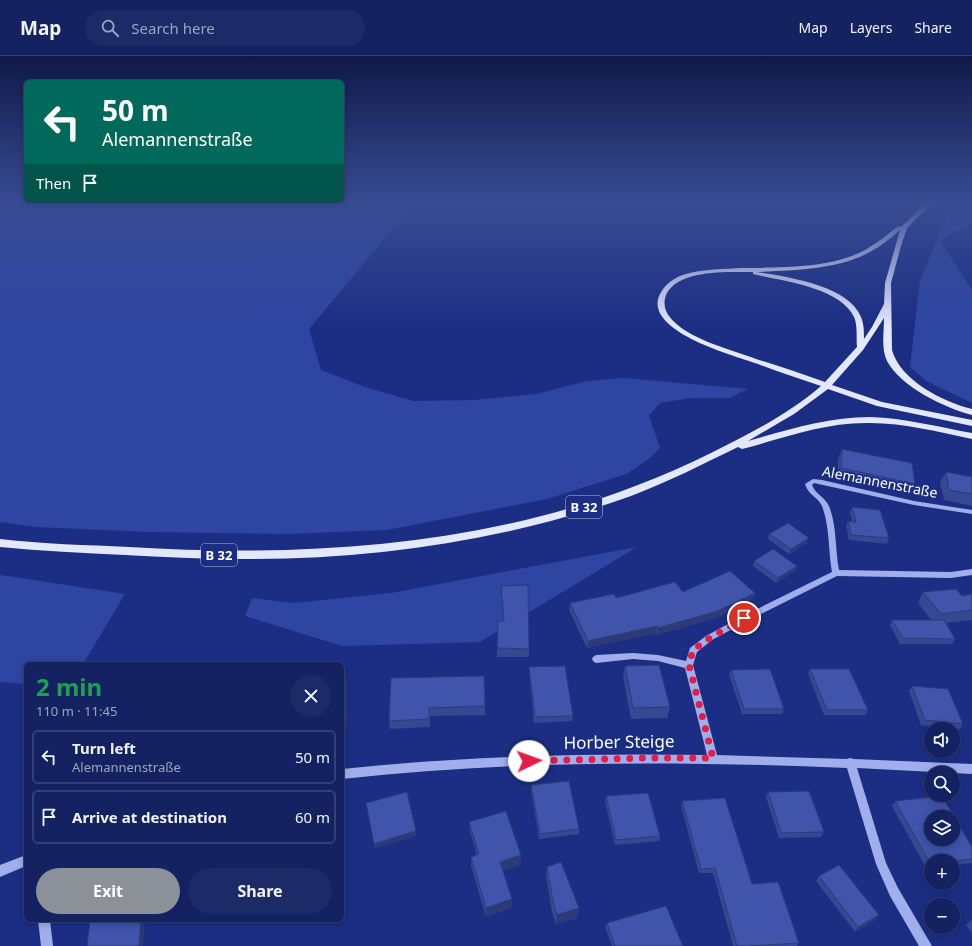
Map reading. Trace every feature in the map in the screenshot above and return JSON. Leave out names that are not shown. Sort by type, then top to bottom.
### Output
[{"type":"main road","points":[[879,245],[858,256],[829,263],[701,273],[677,280],[662,292],[660,305],[665,318],[689,336],[715,347],[795,376],[880,404],[972,423]]},
{"type":"main road","name":"B 32","points":[[0,544],[172,554],[243,556],[310,554],[414,545],[491,532],[538,522],[637,490],[722,452],[772,424],[808,401],[830,382],[875,329],[887,304],[888,283],[899,245]]},
{"type":"main road","points":[[738,270],[792,280],[814,286],[830,293],[849,306],[857,315],[861,347]]},
{"type":"main road","points":[[887,304],[888,350],[891,361],[903,375],[918,388],[957,408],[972,412]]},
{"type":"main road","points":[[722,452],[807,427],[867,420],[888,421],[972,436]]},
{"type":"street","name":"Alemannenstraße","points":[[836,573],[828,515],[824,503],[809,489],[808,484],[813,482],[832,484],[914,503],[972,512]]},
{"type":"street","points":[[713,758],[689,665],[693,650],[710,638],[783,598],[836,573],[951,575],[972,572]]},
{"type":"street","points":[[596,659],[633,656],[658,658],[689,665]]},
{"type":"street","name":"Horber Steige","points":[[344,774],[371,770],[468,763],[582,758],[713,758],[788,762],[850,762],[972,769]]},
{"type":"street","points":[[850,762],[881,864],[894,892],[926,946]]},
{"type":"street","points":[[0,871],[24,861]]},
{"type":"street","points":[[44,922],[47,946]]},
{"type":"shaded area","points":[[0,245],[379,245],[309,329],[321,370],[362,386],[413,401],[474,400],[536,394],[587,381],[624,378],[748,389],[729,398],[691,398],[660,403],[649,416],[660,448],[649,459],[626,474],[547,499],[387,530],[286,534],[149,532],[36,527],[0,522]]},
{"type":"shaded area","points":[[935,245],[942,245],[972,290],[972,403],[926,381],[910,367],[920,280]]},
{"type":"shaded area","points":[[637,547],[480,642],[342,646],[245,616],[252,598],[294,603],[391,593]]},
{"type":"shaded area","points":[[0,575],[125,594],[84,662],[24,662],[24,684],[0,682]]},
{"type":"building","points":[[842,449],[912,463],[915,484],[841,468]]},
{"type":"building","points":[[946,472],[972,477],[972,494],[949,490]]},
{"type":"building","points":[[852,507],[880,510],[889,538],[851,535],[848,521],[856,522]]},
{"type":"building","points":[[788,523],[809,538],[791,549],[769,534]]},
{"type":"building","points":[[773,549],[797,566],[778,578],[754,561]]},
{"type":"building","points":[[730,571],[755,593],[718,611],[658,628],[657,626],[588,641],[570,603],[614,594],[616,598],[675,582],[683,592]]},
{"type":"building","points":[[528,585],[529,649],[497,648],[498,621],[504,621],[501,586]]},
{"type":"building","points":[[956,589],[962,596],[972,594],[972,610],[941,614],[923,592]]},
{"type":"building","points":[[892,620],[944,620],[955,639],[903,638]]},
{"type":"building","points":[[659,665],[670,707],[633,708],[625,666]]},
{"type":"building","points":[[565,666],[573,716],[535,717],[529,667]]},
{"type":"building","points":[[770,669],[784,709],[744,709],[731,670]]},
{"type":"building","points":[[810,669],[849,669],[868,710],[827,710]]},
{"type":"building","points":[[344,670],[345,670],[344,719]]},
{"type":"building","points":[[484,676],[485,706],[429,708],[429,719],[389,721],[391,678]]},
{"type":"building","points":[[912,686],[948,689],[963,724],[960,724],[960,722],[925,720]]},
{"type":"building","points":[[569,781],[579,829],[540,834],[531,785]]},
{"type":"building","points":[[809,791],[824,832],[781,833],[768,792]]},
{"type":"building","points":[[407,792],[416,831],[374,844],[366,803]]},
{"type":"building","points":[[648,793],[660,836],[616,840],[606,796]]},
{"type":"building","points":[[725,798],[752,884],[778,882],[799,943],[737,946],[715,868],[701,869],[682,801]]},
{"type":"building","points":[[924,798],[924,802],[946,802],[950,810],[924,810],[924,846],[960,846],[960,827],[972,847],[972,859],[960,860],[960,854],[925,854],[895,801]]},
{"type":"building","points":[[506,811],[521,855],[500,862],[512,899],[486,908],[471,857],[479,854],[469,822]]},
{"type":"building","points":[[561,862],[579,908],[557,915],[553,902],[547,867]]},
{"type":"building","points":[[839,865],[879,915],[858,927],[819,876]]},
{"type":"building","points":[[666,906],[683,946],[615,946],[607,923]]},
{"type":"building","points":[[90,922],[141,922],[139,946],[87,946]]},
{"type":"route","points":[[529,761],[582,758],[713,758],[689,665],[693,650],[744,618]]}]
